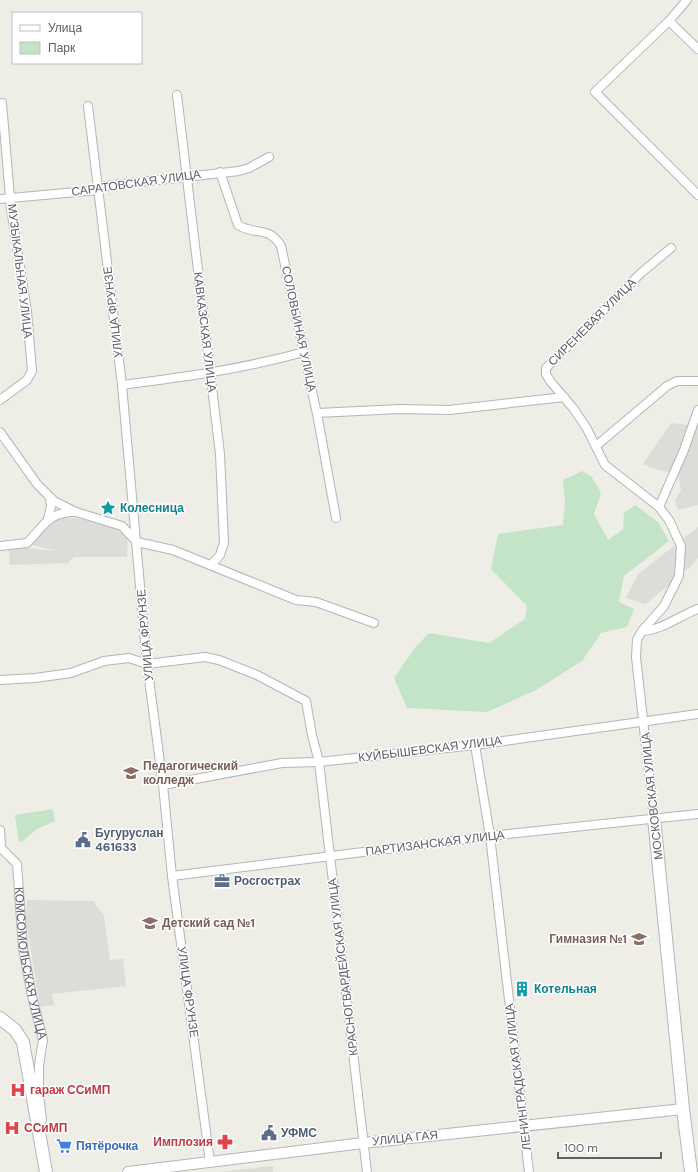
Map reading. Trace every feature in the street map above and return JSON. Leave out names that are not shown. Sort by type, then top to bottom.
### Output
[{"type":"main road","name":"МОСКОВСКАЯ УЛИЦА","points":[[654,818],[683,1109],[692,1172]]},
{"type":"main road","name":"КОМСОМОЛЬСКАЯ УЛИЦА","points":[[0,1018],[15,1030],[23,1042],[37,1097],[46,1172]]},
{"type":"street","points":[[687,0],[669,21],[595,92],[698,195]]},
{"type":"street","points":[[669,21],[698,49]]},
{"type":"street","name":"КАВКАЗСКАЯ УЛИЦА","points":[[177,95],[220,454],[224,543],[220,555],[211,565]]},
{"type":"street","name":"МУЗЫКАЛЬНАЯ УЛИЦА","points":[[0,400],[27,380],[32,372],[27,312],[15,244],[2,103]]},
{"type":"street","name":"УЛИЦА ФРУНЗЕ","points":[[88,106],[122,385],[147,664],[163,785],[172,876],[210,1162]]},
{"type":"street","name":"САРАТОВСКАЯ УЛИЦА","points":[[0,199],[98,190],[105,186],[239,171],[269,157]]},
{"type":"street","name":"СОЛОВЬИНАЯ УЛИЦА","points":[[220,172],[238,225],[247,230],[267,232],[275,236],[281,246],[317,413],[336,518]]},
{"type":"street","name":"СИРЕНЕВАЯ УЛИЦА","points":[[605,465],[596,446],[577,414],[546,374],[546,368],[641,273],[671,248]]},
{"type":"street","points":[[122,385],[210,374],[258,365],[304,352]]},
{"type":"street","points":[[596,446],[667,386],[677,381],[698,381]]},
{"type":"street","points":[[317,413],[400,409],[449,410],[564,397]]},
{"type":"street","points":[[658,507],[684,450],[698,410]]},
{"type":"street","points":[[0,432],[37,484],[50,498],[76,512],[122,526],[137,542],[173,550],[296,600],[316,602],[374,623]]},
{"type":"street","name":"МОСКОВСКАЯ УЛИЦА","points":[[605,465],[658,507],[669,520],[681,546],[679,576],[664,606],[642,631],[637,640],[636,657],[654,818]]},
{"type":"street","points":[[0,546],[27,542],[48,519],[52,506],[50,498]]},
{"type":"street","points":[[48,519],[67,512],[76,512]]},
{"type":"street","points":[[642,631],[660,628],[684,614],[698,609]]},
{"type":"street","points":[[0,680],[35,678],[71,673],[104,661],[129,658],[147,664]]},
{"type":"street","name":"КРАСНОГВАРДЕЙСКАЯ УЛИЦА","points":[[147,664],[205,658],[220,660],[257,675],[306,700],[312,735],[319,762],[367,1172]]},
{"type":"street","name":"КУЙБЫШЕВСКАЯ УЛИЦА","points":[[163,785],[282,763],[319,762],[475,745],[698,714]]},
{"type":"street","name":"ЛЕНИНГРАДСКАЯ УЛИЦА","points":[[475,745],[490,836],[529,1172]]},
{"type":"street","name":"ПАРТИЗАНСКАЯ УЛИЦА","points":[[172,876],[490,836],[698,814]]},
{"type":"street","name":"КОМСОМОЛЬСКАЯ УЛИЦА","points":[[0,830],[1,848],[17,864],[23,948],[32,996],[43,1040],[38,1065],[37,1097]]},
{"type":"street","name":"УЛИЦА ГАЯ","points":[[128,1172],[363,1143],[683,1109]]},
{"type":"shaded area","points":[[671,423],[698,426],[698,505],[678,510],[675,500],[681,490],[678,474],[655,469],[643,464]]},
{"type":"shaded area","points":[[75,518],[119,527],[128,535],[127,557],[74,557],[68,563],[10,565],[9,550],[24,548],[56,551],[30,543],[56,520]]},
{"type":"shaded area","points":[[698,527],[698,558],[691,566],[646,604],[626,598],[638,574]]},
{"type":"shaded area","points":[[27,900],[93,901],[104,916],[110,960],[123,959],[126,986],[52,994],[54,1005],[40,1007],[26,919]]},
{"type":"shaded area","points":[[273,1166],[273,1172],[219,1172]]},
{"type":"green space","points":[[582,471],[591,476],[601,493],[594,514],[608,540],[623,529],[624,513],[635,505],[658,522],[669,541],[624,576],[619,602],[634,609],[627,627],[601,633],[582,661],[536,690],[487,712],[407,708],[394,678],[415,648],[429,633],[489,643],[525,619],[527,606],[491,569],[498,534],[563,525],[565,502],[563,480]]},
{"type":"green space","points":[[53,809],[55,821],[37,829],[23,841],[19,842],[15,815]]},
{"type":"place","name":"Колесница","points":[[108,508]]},
{"type":"place","name":"Педагогический колледж","points":[[131,773]]},
{"type":"place","name":"Бугуруслан 461633","points":[[83,840]]},
{"type":"place","name":"Росгострах","points":[[222,881]]},
{"type":"place","name":"Детский сад №1","points":[[150,923]]},
{"type":"place","name":"Гимназия №1","points":[[639,939]]},
{"type":"place","name":"Котельная","points":[[522,989]]},
{"type":"place","name":"гараж ССиМП","points":[[18,1090]]},
{"type":"place","name":"ССиМП","points":[[12,1128]]},
{"type":"place","name":"УФМС","points":[[269,1133]]},
{"type":"place","name":"Имплозия","points":[[225,1142]]},
{"type":"place","name":"Пятёрочка","points":[[64,1146]]}]
